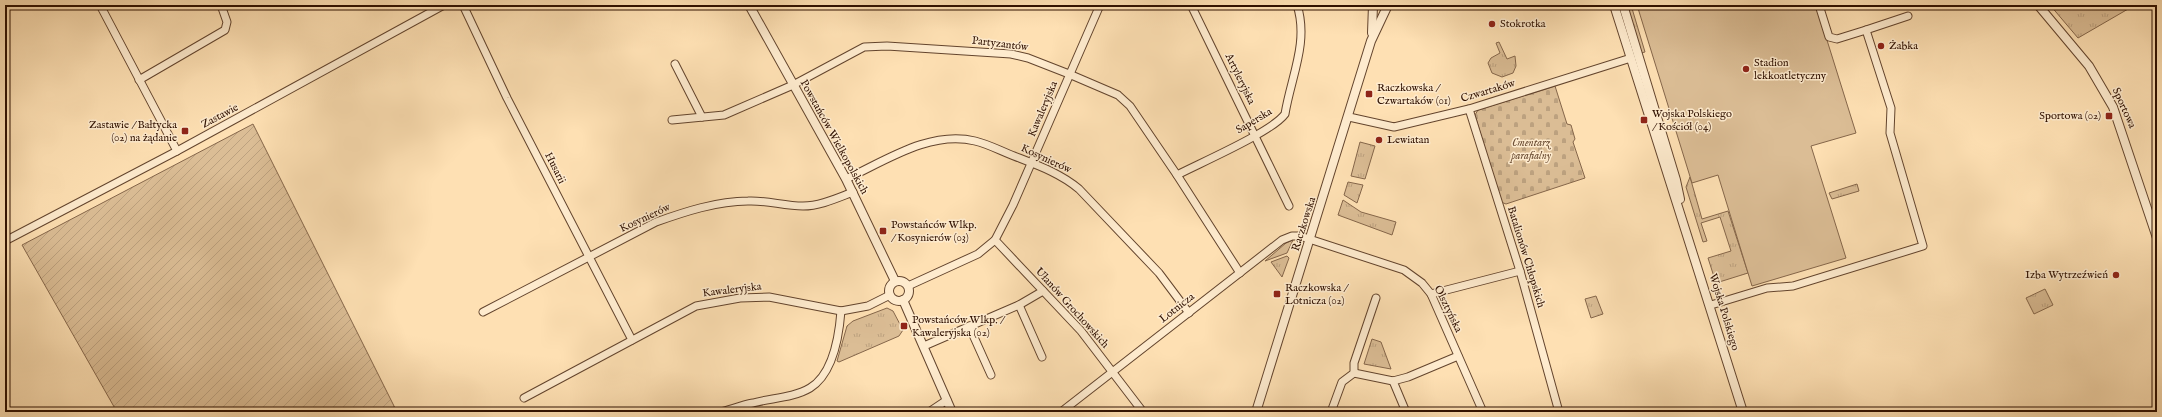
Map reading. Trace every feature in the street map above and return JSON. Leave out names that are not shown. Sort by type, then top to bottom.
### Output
[{"type":"street","points":[[100,5],[177,152]]},
{"type":"street","points":[[139,80],[225,30],[228,22],[221,5]]},
{"type":"street","name":"Zastawie","points":[[5,241],[177,152],[444,5]]},
{"type":"street","name":"Husarii","points":[[462,5],[507,98],[632,340]]},
{"type":"street","name":"Powstańców Wielkopolskich","points":[[749,5],[853,192],[895,281]]},
{"type":"street","name":"Kawaleryjska","points":[[908,286],[978,254],[995,240],[1032,163],[1100,5]]},
{"type":"street","name":"Artyleryjska","points":[[1191,5],[1289,206]]},
{"type":"street","name":"Saperska","points":[[1177,174],[1255,135],[1281,119],[1285,114],[1302,36],[1301,17],[1297,5]]},
{"type":"street","points":[[1374,5],[1390,6]]},
{"type":"street","name":"Raczkowska","points":[[1371,42],[1374,5]]},
{"type":"street","points":[[1422,5],[1427,5]]},
{"type":"street","name":"Wojska Polskiego","points":[[1614,5],[1669,182],[1683,218],[1711,305],[1743,412]]},
{"type":"street","name":"Wojska Polskiego","points":[[1623,5],[1676,180],[1683,218]]},
{"type":"street","points":[[1819,5],[1829,37],[1837,39],[1908,16]]},
{"type":"street","name":"Sportowa","points":[[2038,5],[2089,66],[2113,107],[2157,238]]},
{"type":"street","name":"Raczkowska","points":[[1256,412],[1349,117],[1371,42],[1384,11],[1390,6]]},
{"type":"street","points":[[1711,305],[1767,288],[1793,286],[1923,246],[1890,133],[1891,108],[1866,30]]},
{"type":"street","name":"Partyzantów","points":[[672,120],[724,115],[793,85],[852,52],[874,46],[1011,54],[1028,58],[1118,95],[1130,106],[1177,174],[1240,273]]},
{"type":"street","name":"Czwartaków","points":[[1349,117],[1394,127],[1469,109],[1631,58]]},
{"type":"street","points":[[675,64],[702,117]]},
{"type":"street","name":"Batalionów Chłopskich","points":[[1469,109],[1520,271],[1559,412]]},
{"type":"street","name":"Kosynierów","points":[[846,180],[923,143],[942,139],[975,141],[1032,163],[1066,178],[1079,189],[1159,273],[1189,313]]},
{"type":"street","name":"Kosynierów","points":[[483,312],[656,222],[700,209],[747,201],[803,206],[820,204],[853,192]]},
{"type":"street","name":"Lotnicza","points":[[1061,412],[1287,238],[1300,236],[1311,239]]},
{"type":"street","name":"Olsztyńska","points":[[1311,239],[1404,270],[1422,283],[1431,294],[1483,412]]},
{"type":"street","name":"Ułanów Grochowskich","points":[[995,240],[1081,331],[1114,372],[1142,412]]},
{"type":"street","points":[[1431,294],[1520,271]]},
{"type":"street","points":[[895,281],[903,281],[908,286],[908,296],[903,300],[894,300],[890,295],[889,287],[895,281]]},
{"type":"street","points":[[924,346],[1019,305],[1043,291]]},
{"type":"street","name":"Kawaleryjska","points":[[524,398],[696,306],[740,298],[769,297],[841,311],[868,306],[890,295]]},
{"type":"street","points":[[1354,373],[1354,363],[1376,298]]},
{"type":"street","points":[[903,300],[952,412]]},
{"type":"street","points":[[1019,305],[1042,357]]},
{"type":"street","points":[[721,412],[752,403],[794,395],[810,388],[820,379],[828,367],[840,324],[841,311]]},
{"type":"street","points":[[968,326],[991,375]]},
{"type":"street","points":[[1331,412],[1342,382],[1354,373],[1393,381],[1408,377],[1458,356]]},
{"type":"street","points":[[1393,381],[1406,412]]},
{"type":"street","points":[[929,412],[947,400]]},
{"type":"green space","points":[[1627,5],[1631,5],[1645,52],[1641,53]]},
{"type":"green space","name":"Stadion lekkoatletyczny","points":[[1637,5],[1816,5],[1856,133],[1811,146],[1846,258],[1752,286],[1718,175],[1692,183]]},
{"type":"green space","points":[[2050,5],[2135,5],[2078,38]]},
{"type":"green space","points":[[1499,42],[1507,59],[1515,56],[1516,66],[1513,73],[1502,77],[1492,73],[1488,63],[1491,58],[1500,53],[1496,43]]},
{"type":"green space","name":"Cmentarz parafialny","points":[[1555,86],[1567,124],[1571,125],[1575,139],[1573,142],[1585,178],[1506,204],[1501,202],[1475,115],[1478,110]]},
{"type":"green space","points":[[253,124],[397,412],[117,412],[22,245]]},
{"type":"green space","points":[[1360,142],[1375,146],[1365,179],[1351,176]]},
{"type":"green space","points":[[1690,177],[1702,219],[1728,211],[1748,273],[1716,283],[1708,258],[1731,251],[1720,217],[1701,223],[1707,241],[1703,242],[1686,187]]},
{"type":"green space","points":[[1348,182],[1363,185],[1357,203],[1344,195]]},
{"type":"green space","points":[[1857,184],[1859,191],[1832,199],[1829,193]]},
{"type":"green space","points":[[1343,200],[1361,212],[1396,222],[1392,235],[1338,215]]},
{"type":"green space","points":[[1293,240],[1287,253],[1265,261],[1286,243]]},
{"type":"green space","points":[[1287,256],[1289,258],[1282,277],[1271,262]]},
{"type":"green space","points":[[2045,289],[2053,305],[2034,314],[2026,298]]},
{"type":"green space","points":[[1596,296],[1603,314],[1591,318],[1585,299]]},
{"type":"green space","points":[[887,308],[893,311],[903,330],[899,336],[839,362],[837,361],[847,326],[853,321]]},
{"type":"green space","points":[[1372,339],[1381,342],[1391,369],[1364,364]]},
{"type":"place","name":"Stokrotka","points":[[1492,24]]},
{"type":"place","name":"Żabka","points":[[1881,46]]},
{"type":"place","name":"Stadion lekkoatletyczny","points":[[1746,69]]},
{"type":"place","name":"Raczkowska / Czwartaków (01)","points":[[1369,94]]},
{"type":"place","name":"Sportowa (02)","points":[[2109,116]]},
{"type":"place","name":"Wojska Polskiego / Kościół (04)","points":[[1644,120]]},
{"type":"place","name":"Zastawie / Bałtycka (02) na żądanie","points":[[185,131]]},
{"type":"place","name":"Lewiatan","points":[[1379,140]]},
{"type":"place","name":"Powstańców Wlkp. / Kosynierów (03)","points":[[883,231]]},
{"type":"place","name":"Izba Wytrzeźwień","points":[[2116,275]]},
{"type":"place","name":"Raczkowska / Lotnicza (02)","points":[[1277,294]]},
{"type":"place","name":"Powstańców Wlkp. / Kawaleryjska (02)","points":[[904,326]]}]
